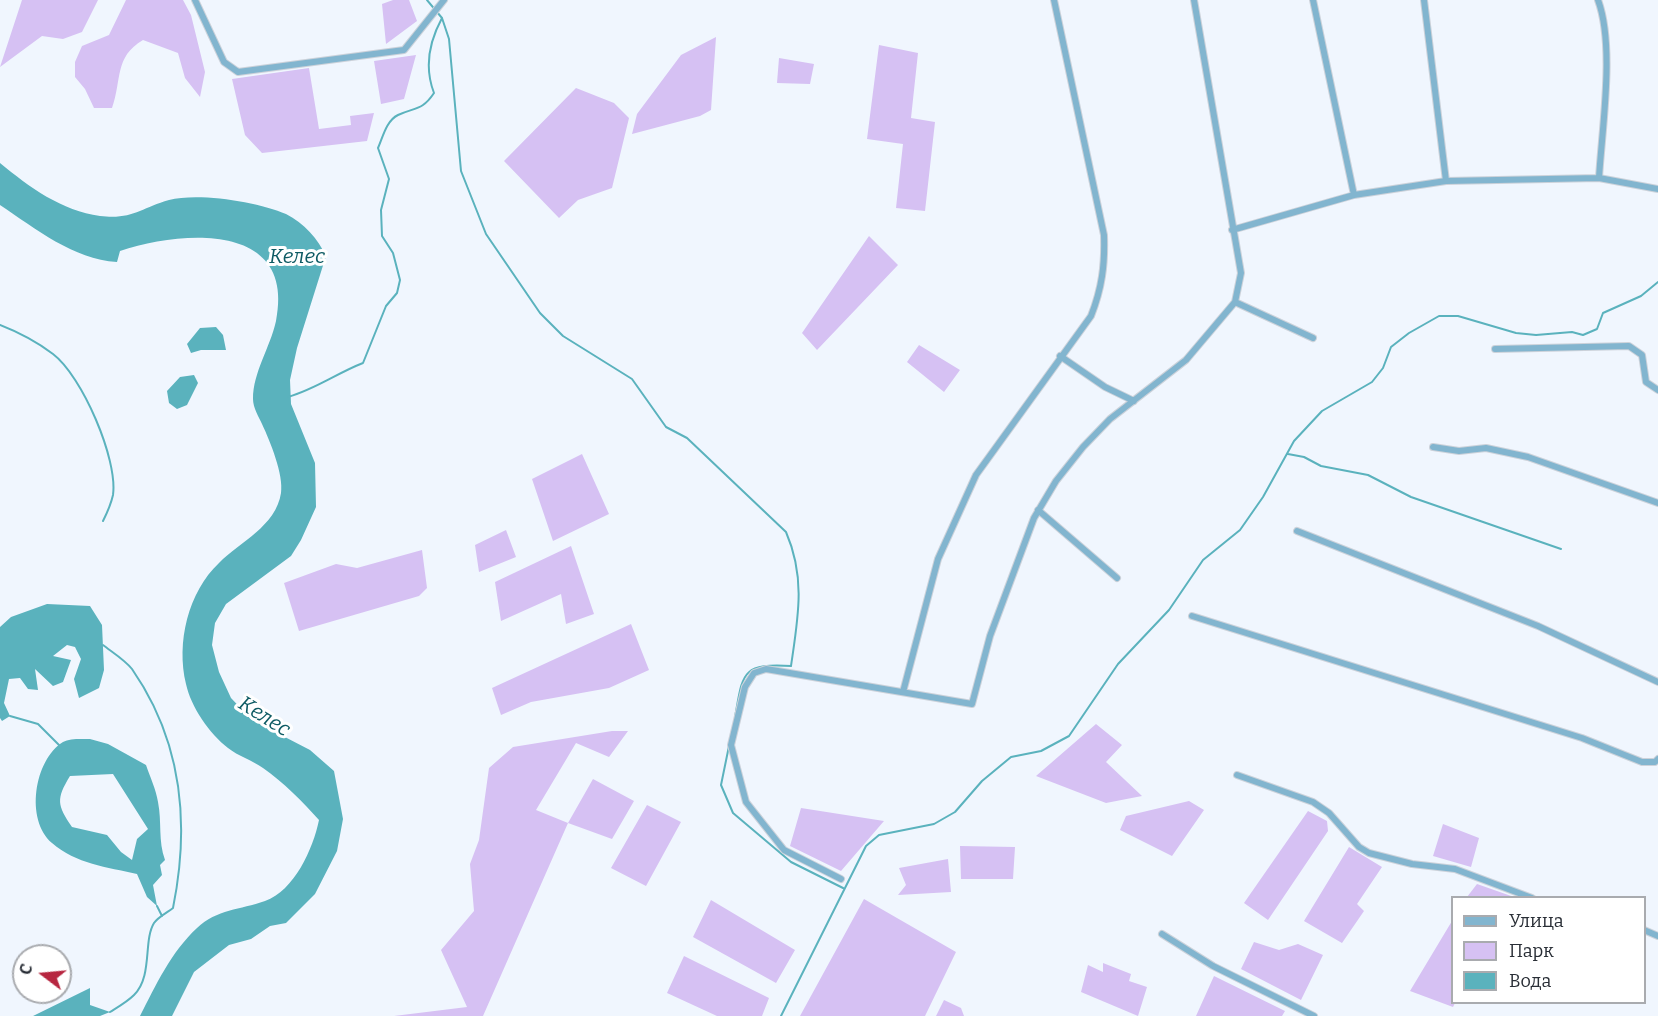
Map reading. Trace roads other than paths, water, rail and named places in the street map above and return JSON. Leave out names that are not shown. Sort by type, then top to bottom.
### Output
[{"type":"street","points":[[195,0],[224,62],[238,72],[404,50],[444,0]]},
{"type":"street","points":[[903,692],[938,559],[952,523],[976,475],[1091,316],[1100,292],[1105,266],[1104,235],[1054,0]]},
{"type":"street","points":[[841,879],[784,850],[746,802],[731,745],[745,687],[754,674],[766,669],[972,704],[990,636],[1038,510],[1056,482],[1083,447],[1110,419],[1186,360],[1235,302],[1240,289],[1241,273],[1194,0]]},
{"type":"street","points":[[1313,0],[1354,195]]},
{"type":"street","points":[[1424,0],[1446,181]]},
{"type":"street","points":[[1598,0],[1604,16],[1606,57],[1599,178]]},
{"type":"street","points":[[1233,230],[1354,195],[1446,181],[1599,178],[1658,189]]},
{"type":"street","points":[[1235,302],[1313,338]]},
{"type":"street","points":[[1495,349],[1629,346],[1642,355],[1646,382],[1658,390]]},
{"type":"street","points":[[1060,356],[1105,387],[1134,401]]},
{"type":"street","points":[[1433,447],[1459,452],[1486,448],[1528,457],[1658,503]]},
{"type":"street","points":[[1038,510],[1117,578]]},
{"type":"street","points":[[1297,531],[1538,626],[1658,682]]},
{"type":"street","points":[[1192,616],[1582,738],[1642,762],[1655,762],[1658,759]]},
{"type":"street","points":[[1237,775],[1313,802],[1329,813],[1359,847],[1369,853],[1412,864],[1455,869],[1529,896]]},
{"type":"street","points":[[1162,933],[1213,966],[1314,1016]]},
{"type":"water","name":"Келес","points":[[0,163],[47,197],[72,209],[100,216],[129,215],[169,200],[196,197],[260,206],[286,214],[299,222],[315,238],[326,256],[297,348],[290,380],[291,404],[315,463],[316,507],[291,556],[226,604],[215,623],[212,645],[219,672],[231,698],[252,720],[310,750],[334,771],[343,819],[337,851],[315,894],[286,923],[270,926],[251,939],[229,945],[194,972],[172,1016],[140,1016],[179,948],[197,928],[213,917],[265,901],[285,888],[301,868],[307,856],[319,820],[278,780],[259,765],[232,751],[214,735],[192,702],[183,668],[187,619],[199,588],[227,555],[265,524],[278,505],[281,486],[276,458],[253,399],[256,379],[276,321],[278,289],[269,265],[252,250],[229,241],[202,238],[174,239],[146,244],[120,251],[117,262],[101,260],[70,249],[41,233],[0,205]]},
{"type":"water","points":[[216,327],[223,335],[226,350],[201,350],[191,353],[187,344],[200,328]]},
{"type":"water","points":[[194,375],[198,383],[187,405],[177,409],[169,403],[167,391],[180,377]]},
{"type":"water","points":[[47,604],[90,606],[102,625],[104,670],[99,688],[79,698],[74,679],[81,659],[75,647],[67,645],[53,656],[71,660],[63,682],[53,686],[35,669],[38,690],[28,689],[20,678],[9,679],[4,703],[10,716],[2,721],[0,718],[0,627],[11,617]]},
{"type":"water","points":[[73,739],[90,739],[108,744],[146,765],[157,797],[165,860],[160,865],[162,875],[153,885],[157,906],[147,897],[137,874],[92,864],[71,856],[52,843],[38,820],[36,791],[45,762],[63,742]],"holes":[[[113,774],[148,829],[137,839],[132,860],[121,852],[107,835],[72,827],[63,813],[60,802],[62,791],[70,776]]]},
{"type":"water","points":[[90,988],[90,1005],[110,1012],[100,1016],[33,1016],[57,1004],[72,1004],[72,997]]},
{"type":"waterway","points":[[427,0],[442,18],[449,39],[461,171],[486,234],[540,313],[563,336],[632,379],[666,427],[687,438],[786,532],[796,566],[799,598],[791,666],[762,667],[753,669],[747,674],[740,690],[735,717]]},
{"type":"waterway","points":[[288,397],[308,390],[363,363],[386,306],[397,293],[400,280],[393,253],[382,236],[381,210],[389,179],[378,148],[385,130],[394,118],[422,106],[434,93],[429,74],[429,55],[442,18]]},
{"type":"waterway","points":[[781,1016],[866,846],[879,835],[934,824],[955,812],[982,781],[1011,757],[1041,751],[1069,736],[1118,664],[1169,610],[1203,560],[1240,530],[1263,497],[1294,441],[1322,411],[1372,382],[1383,368],[1391,347],[1409,333],[1439,316],[1458,316],[1516,333],[1536,335],[1572,332],[1583,335],[1597,329],[1603,313],[1641,296],[1658,282]]},
{"type":"waterway","points":[[0,325],[53,354],[64,365],[86,399],[104,440],[113,480],[113,495],[103,521]]},
{"type":"waterway","points":[[1288,454],[1304,457],[1321,466],[1368,475],[1411,497],[1561,549]]},
{"type":"waterway","points":[[103,645],[132,669],[149,696],[162,725],[171,754],[178,784],[181,814],[181,845],[173,908],[160,917],[151,930],[146,969],[140,987],[131,998],[110,1012]]},
{"type":"waterway","points":[[10,716],[38,724],[59,745]]},
{"type":"waterway","points":[[729,746],[721,785],[733,813],[791,862],[843,888]]},
{"type":"waterway","points":[[157,906],[162,916]]}]
